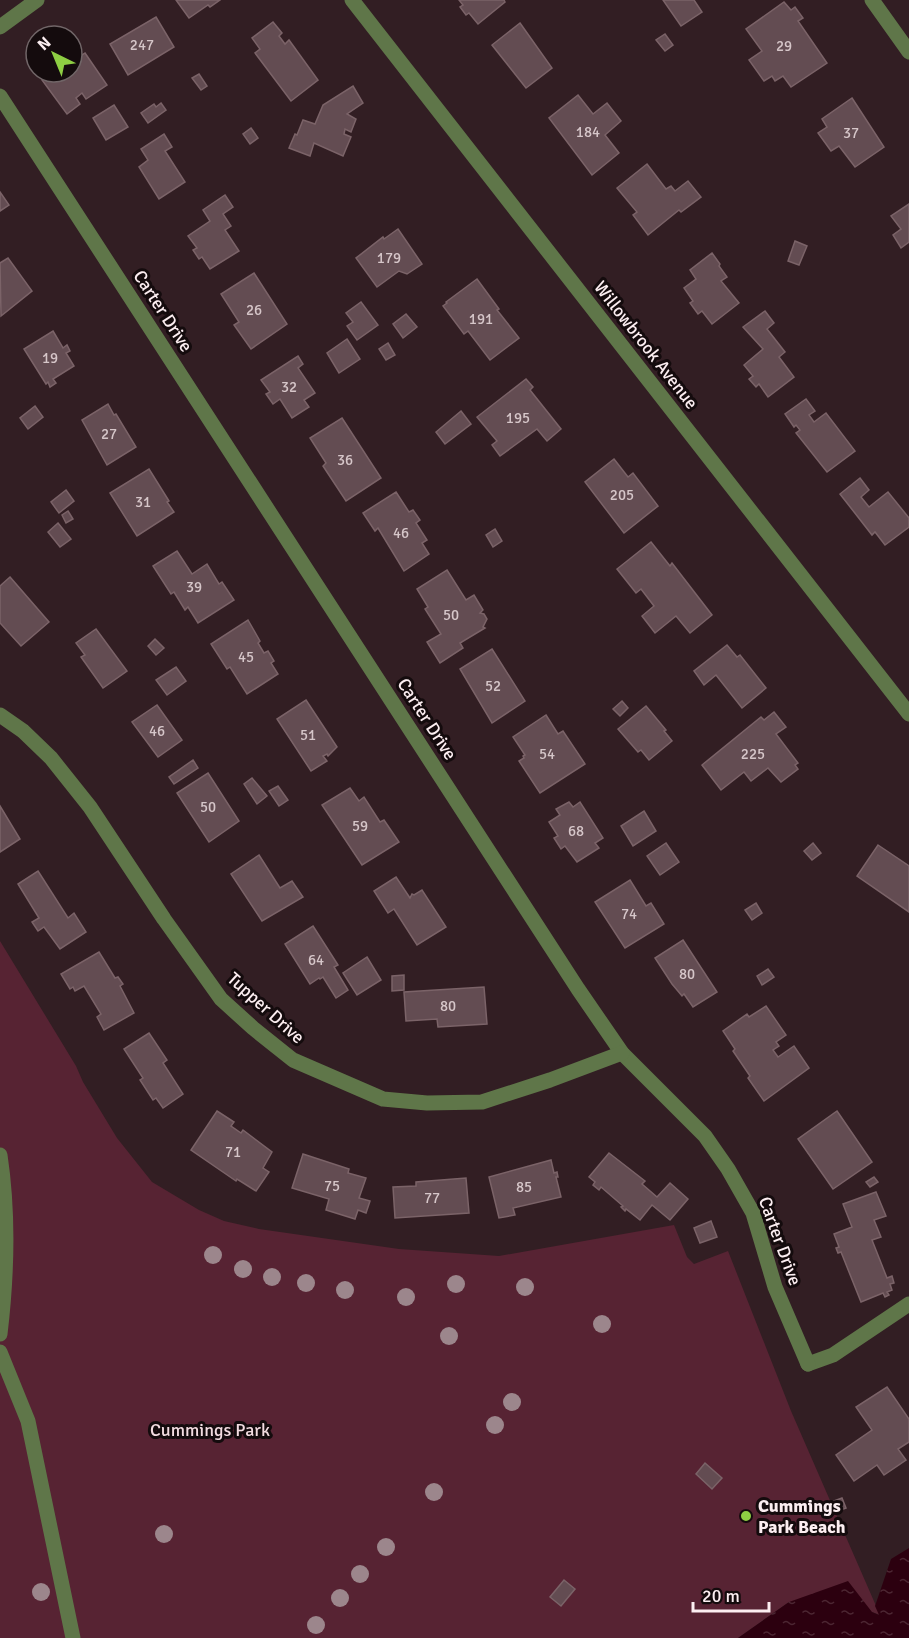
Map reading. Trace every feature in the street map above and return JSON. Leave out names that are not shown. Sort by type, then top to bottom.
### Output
[{"type":"street","points":[[0,27],[37,0]]},
{"type":"street","name":"Willowbrook Avenue","points":[[352,0],[909,714]]},
{"type":"street","points":[[872,0],[909,52]]},
{"type":"street","name":"Carter Drive","points":[[0,96],[578,989],[622,1053],[705,1136],[728,1169],[753,1214],[775,1287],[808,1364],[833,1354],[909,1304]]},
{"type":"street","name":"Tupper Drive","points":[[0,715],[23,731],[51,758],[90,807],[164,919],[221,999],[293,1060],[383,1099],[427,1103],[482,1102],[622,1053]]},
{"type":"street","points":[[0,1155],[6,1228],[4,1301],[0,1335]]},
{"type":"street","points":[[0,1352],[28,1421],[73,1638]]},
{"type":"green space","name":"Cummings Park","points":[[0,941],[117,1138],[152,1182],[199,1210],[224,1221],[259,1229],[399,1249],[499,1256],[674,1225],[687,1257],[694,1264],[728,1251],[791,1411],[880,1615],[872,1612],[789,1602],[738,1638],[0,1638]]},
{"type":"water","points":[[909,1548],[909,1638],[738,1638],[789,1602],[848,1581],[872,1612],[879,1615],[875,1606],[891,1559]]},
{"type":"building","points":[[176,0],[220,0],[189,18]]},
{"type":"building","points":[[459,0],[504,0],[505,2],[478,24],[469,13],[466,15],[460,7],[463,5]]},
{"type":"building","points":[[663,0],[694,0],[702,12],[681,26]]},
{"type":"building","points":[[784,2],[791,10],[795,7],[803,18],[798,21],[827,63],[791,87],[783,76],[775,81],[772,76],[764,81],[749,60],[762,51],[746,29]]},
{"type":"building","points":[[156,17],[174,47],[128,75],[110,44]]},
{"type":"building","points":[[273,22],[282,33],[279,36],[285,44],[289,40],[318,80],[291,101],[255,53],[260,49],[252,38]]},
{"type":"building","points":[[520,23],[552,68],[526,88],[492,45]]},
{"type":"building","points":[[665,34],[673,45],[665,51],[656,40]]},
{"type":"building","points":[[84,54],[107,85],[86,99],[82,93],[76,98],[80,104],[67,114],[45,84],[84,84]]},
{"type":"building","points":[[199,74],[207,86],[201,90],[192,78]]},
{"type":"building","points":[[353,86],[363,103],[347,114],[356,119],[351,132],[345,129],[344,134],[351,137],[343,156],[314,143],[310,156],[289,148],[303,120],[315,124],[323,105]]},
{"type":"building","points":[[578,95],[593,114],[607,103],[621,121],[605,135],[619,153],[592,175],[549,118]]},
{"type":"building","points":[[852,98],[884,147],[855,167],[839,146],[831,151],[818,133],[827,127],[822,119]]},
{"type":"building","points":[[161,103],[166,110],[148,123],[141,113],[154,104],[156,107]]},
{"type":"building","points":[[114,105],[128,127],[106,140],[93,118]]},
{"type":"building","points":[[251,128],[258,138],[250,144],[243,134]]},
{"type":"building","points":[[164,134],[172,147],[165,151],[185,182],[159,199],[139,167],[148,160],[141,149]]},
{"type":"building","points":[[647,164],[666,189],[671,186],[675,191],[688,181],[701,197],[681,212],[679,210],[648,235],[633,215],[637,212],[617,188]]},
{"type":"building","points":[[0,192],[9,205],[0,211]]},
{"type":"building","points":[[225,195],[233,207],[223,214],[231,226],[225,230],[239,251],[210,269],[202,257],[199,259],[193,250],[197,248],[188,236],[210,221],[203,210]]},
{"type":"building","points":[[909,204],[909,242],[901,248],[893,235],[901,229],[891,216]]},
{"type":"building","points":[[398,229],[422,264],[407,274],[399,271],[377,287],[356,258],[383,237],[384,239]]},
{"type":"building","points":[[795,241],[807,246],[799,265],[788,261]]},
{"type":"building","points":[[712,253],[727,277],[721,281],[739,303],[712,324],[702,311],[698,314],[690,303],[693,301],[684,288],[696,279],[690,270]]},
{"type":"building","points":[[8,258],[32,291],[1,316],[0,263]]},
{"type":"building","points":[[254,273],[287,324],[251,349],[234,325],[239,322],[221,294]]},
{"type":"building","points":[[477,279],[519,338],[490,360],[468,331],[464,334],[443,306]]},
{"type":"building","points":[[361,302],[378,325],[357,340],[347,326],[353,322],[346,313]]},
{"type":"building","points":[[765,311],[774,323],[767,329],[785,352],[779,357],[794,377],[768,397],[759,384],[756,387],[749,379],[753,376],[744,365],[763,349],[743,327]]},
{"type":"building","points":[[406,314],[417,327],[403,338],[393,324]]},
{"type":"building","points":[[53,331],[63,348],[67,345],[70,351],[66,353],[74,366],[53,379],[56,383],[50,387],[24,349]]},
{"type":"building","points":[[347,339],[360,359],[339,373],[327,353]]},
{"type":"building","points":[[388,343],[395,355],[386,360],[379,349]]},
{"type":"building","points":[[298,356],[303,364],[298,368],[315,393],[304,400],[309,407],[292,418],[280,399],[273,404],[266,394],[270,392],[261,380]]},
{"type":"building","points":[[526,379],[533,387],[530,390],[561,429],[547,441],[537,429],[500,456],[492,445],[497,441],[477,417]]},
{"type":"building","points":[[806,399],[815,411],[809,415],[814,422],[826,413],[855,451],[827,472],[796,433],[800,430],[796,425],[794,427],[785,414]]},
{"type":"building","points":[[108,404],[136,447],[107,465],[82,420]]},
{"type":"building","points":[[35,406],[43,417],[28,429],[20,418]]},
{"type":"building","points":[[461,411],[471,424],[445,444],[436,432]]},
{"type":"building","points":[[342,418],[381,478],[346,501],[323,466],[326,463],[310,438]]},
{"type":"building","points":[[614,459],[628,477],[633,473],[658,506],[624,533],[585,482]]},
{"type":"building","points":[[149,469],[174,512],[137,536],[110,493]]},
{"type":"building","points":[[860,478],[869,490],[861,497],[869,507],[888,492],[909,518],[909,527],[885,545],[875,532],[872,535],[840,494]]},
{"type":"building","points":[[66,490],[74,501],[59,513],[51,502]]},
{"type":"building","points":[[396,492],[409,512],[413,510],[420,520],[416,523],[427,540],[422,543],[429,554],[404,571],[378,528],[375,531],[363,513]]},
{"type":"building","points":[[68,511],[73,519],[66,523],[62,515]]},
{"type":"building","points":[[58,523],[71,539],[60,547],[48,532]]},
{"type":"building","points":[[495,529],[502,541],[493,547],[486,535]]},
{"type":"building","points":[[651,542],[670,566],[672,563],[712,615],[690,633],[676,616],[655,633],[642,616],[654,606],[641,589],[636,593],[617,569]]},
{"type":"building","points":[[177,551],[192,574],[207,564],[219,584],[222,582],[234,600],[198,623],[188,607],[185,610],[174,592],[171,594],[153,566]]},
{"type":"building","points":[[447,570],[466,600],[474,595],[483,610],[480,613],[484,614],[487,619],[483,627],[485,628],[460,643],[463,648],[440,663],[427,642],[441,634],[425,609],[428,607],[417,589]]},
{"type":"building","points":[[10,577],[49,622],[21,646],[0,623],[0,586]]},
{"type":"building","points":[[248,620],[264,653],[268,651],[274,661],[271,663],[278,674],[247,694],[230,667],[227,669],[211,644]]},
{"type":"building","points":[[96,629],[127,671],[103,688],[81,657],[85,655],[76,643]]},
{"type":"building","points":[[155,639],[164,648],[156,655],[148,646]]},
{"type":"building","points":[[727,645],[737,657],[740,655],[766,688],[742,708],[716,675],[704,685],[694,671]]},
{"type":"building","points":[[492,649],[525,701],[492,723],[460,669]]},
{"type":"building","points":[[176,667],[186,681],[167,695],[156,680]]},
{"type":"building","points":[[306,700],[337,747],[328,756],[327,754],[323,756],[327,761],[311,771],[277,719]]},
{"type":"building","points":[[622,701],[628,708],[620,716],[613,709]]},
{"type":"building","points":[[157,705],[182,740],[158,757],[132,722]]},
{"type":"building","points":[[646,706],[672,741],[649,760],[641,750],[638,752],[618,729]]},
{"type":"building","points":[[774,712],[786,727],[776,734],[798,763],[795,765],[798,769],[781,782],[768,768],[751,781],[744,772],[721,790],[702,765],[761,717],[764,720]]},
{"type":"building","points":[[546,715],[558,734],[563,731],[585,764],[540,793],[519,761],[525,755],[513,737]]},
{"type":"building","points":[[193,760],[198,768],[174,784],[169,777]]},
{"type":"building","points":[[208,773],[239,821],[209,842],[177,793]]},
{"type":"building","points":[[252,778],[267,796],[257,804],[244,784]]},
{"type":"building","points":[[278,786],[288,800],[279,806],[269,791]]},
{"type":"building","points":[[350,788],[359,801],[364,797],[380,822],[384,820],[399,842],[362,865],[322,805]]},
{"type":"building","points":[[569,802],[573,807],[580,802],[603,838],[595,843],[599,848],[577,862],[565,846],[561,849],[554,838],[558,836],[549,822],[560,815],[556,809]]},
{"type":"building","points":[[0,806],[20,839],[0,852]]},
{"type":"building","points":[[644,811],[656,831],[633,846],[621,826]]},
{"type":"building","points":[[666,843],[679,862],[660,875],[647,856]]},
{"type":"building","points":[[813,843],[821,853],[812,860],[804,851]]},
{"type":"building","points":[[878,845],[909,866],[909,912],[857,876]]},
{"type":"building","points":[[259,855],[280,888],[292,881],[303,897],[262,921],[231,874]]},
{"type":"building","points":[[38,871],[68,918],[74,913],[86,932],[60,949],[44,927],[38,931],[32,922],[39,918],[18,884]]},
{"type":"building","points":[[396,877],[410,898],[412,894],[422,890],[446,927],[417,945],[394,909],[388,913],[374,891]]},
{"type":"building","points":[[630,880],[646,906],[651,903],[664,924],[625,948],[595,902]]},
{"type":"building","points":[[756,903],[762,913],[752,920],[745,910]]},
{"type":"building","points":[[313,926],[338,965],[334,967],[348,990],[336,998],[323,977],[310,984],[285,944]]},
{"type":"building","points":[[683,940],[717,992],[693,1007],[684,994],[682,996],[672,984],[655,958]]},
{"type":"building","points":[[99,952],[115,978],[118,977],[123,984],[120,986],[134,1013],[104,1030],[97,1017],[101,1014],[84,986],[75,991],[73,987],[70,989],[61,974]]},
{"type":"building","points":[[367,957],[381,980],[357,995],[343,973]]},
{"type":"building","points":[[768,969],[774,977],[762,985],[757,976]]},
{"type":"building","points":[[404,975],[404,990],[392,991],[392,976]]},
{"type":"building","points":[[484,987],[487,1024],[438,1027],[437,1019],[406,1021],[404,992]]},
{"type":"building","points":[[766,1006],[786,1035],[776,1042],[779,1046],[773,1050],[778,1057],[794,1046],[809,1068],[764,1101],[748,1078],[750,1076],[723,1031],[747,1014],[749,1017]]},
{"type":"building","points":[[149,1033],[167,1060],[163,1063],[183,1094],[163,1108],[156,1098],[153,1100],[140,1080],[143,1078],[124,1049]]},
{"type":"building","points":[[217,1111],[234,1122],[231,1126],[241,1133],[243,1130],[272,1152],[263,1168],[269,1172],[256,1191],[237,1179],[236,1181],[191,1150]]},
{"type":"building","points":[[837,1111],[872,1162],[833,1189],[798,1139]]},
{"type":"building","points":[[609,1153],[645,1181],[642,1184],[657,1197],[670,1183],[688,1199],[670,1220],[652,1205],[640,1220],[626,1209],[625,1211],[621,1207],[623,1206],[601,1187],[599,1190],[593,1185],[595,1182],[589,1177]]},
{"type":"building","points":[[303,1154],[349,1169],[348,1173],[366,1178],[359,1198],[370,1201],[366,1213],[358,1210],[355,1219],[326,1210],[329,1199],[292,1188]]},
{"type":"building","points":[[551,1160],[554,1173],[557,1172],[561,1197],[513,1208],[515,1215],[499,1218],[489,1177]]},
{"type":"building","points":[[874,1177],[878,1182],[870,1187],[866,1182]]},
{"type":"building","points":[[466,1178],[469,1213],[395,1218],[393,1187],[416,1186],[416,1182]]},
{"type":"building","points":[[876,1192],[886,1216],[874,1220],[881,1237],[872,1240],[887,1278],[892,1276],[894,1283],[890,1284],[892,1290],[887,1292],[889,1295],[885,1297],[883,1293],[861,1302],[841,1252],[838,1253],[836,1248],[839,1247],[834,1234],[852,1227],[843,1204]]},
{"type":"building","points":[[711,1221],[717,1237],[700,1243],[694,1228]]},
{"type":"building","points":[[887,1387],[909,1419],[909,1442],[898,1449],[906,1460],[884,1475],[877,1465],[854,1481],[836,1455],[872,1430],[856,1407]]},
{"type":"building","points":[[705,1463],[722,1478],[712,1489],[696,1474]]},
{"type":"building","points":[[842,1498],[846,1508],[838,1511],[834,1501]]},
{"type":"building","points":[[564,1580],[575,1589],[561,1606],[550,1597]]},
{"type":"place","name":"Cummings Park Beach","points":[[746,1516]]}]
